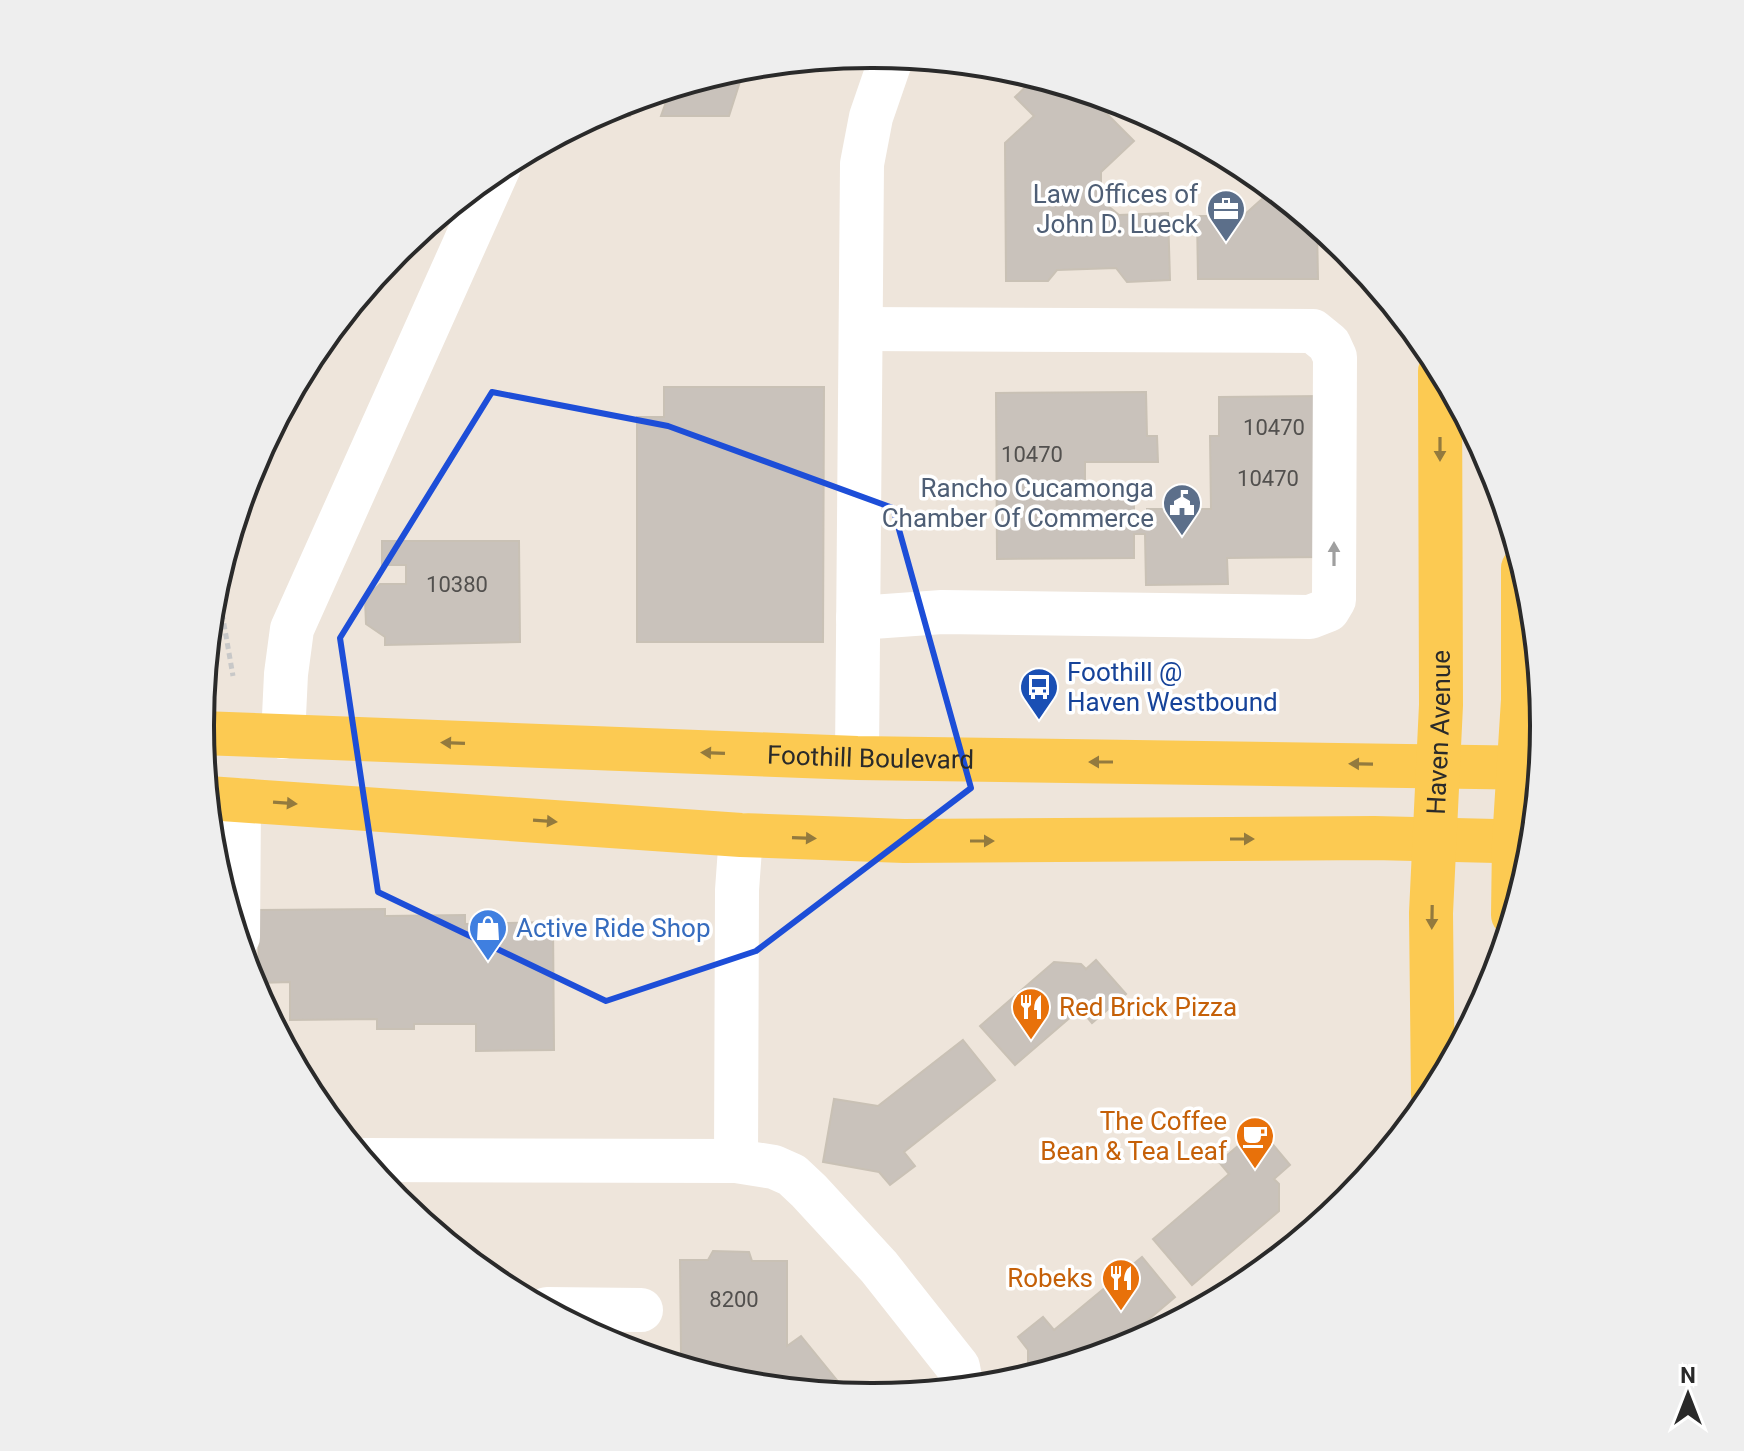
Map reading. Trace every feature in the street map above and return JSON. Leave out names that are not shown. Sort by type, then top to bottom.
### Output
[{"type":"main road","name":"Haven Avenue","points":[[1433,1068],[1431,913],[1439,766],[1440,395]]},
{"type":"main road","points":[[1523,634],[1523,700],[1528,761]]},
{"type":"main road","name":"Foothill Boulevard","points":[[214,734],[857,758],[1528,768]]},
{"type":"main road","points":[[223,799],[741,835],[904,841],[1434,839],[1519,842]]},
{"type":"lane","points":[[857,758],[862,164],[871,117],[888,68]]},
{"type":"lane","points":[[283,737],[292,629],[487,193]]},
{"type":"lane","points":[[858,618],[942,612],[1310,617],[1328,610],[1334,600],[1335,357],[1329,344],[1313,331],[861,329]]},
{"type":"lane","points":[[223,799],[231,869]]},
{"type":"lane","points":[[736,1161],[737,890],[741,835]]},
{"type":"lane","points":[[379,1160],[736,1161],[774,1167],[792,1175],[809,1191],[879,1267],[958,1367],[960,1377]]},
{"type":"lane","points":[[570,1309],[641,1310]]},
{"type":"path","points":[[223,620],[233,676]]},
{"type":"highlighted area","points":[[492,392],[668,426],[893,508],[971,788],[756,951],[606,1001],[378,892],[340,638]]},
{"type":"building","points":[[740,82],[729,116],[661,116],[666,101]]},
{"type":"building","points":[[1026,87],[1104,110],[1134,141],[1101,172],[1101,200],[1119,215],[1168,213],[1170,280],[1127,282],[1116,268],[1057,270],[1048,281],[1006,281],[1005,143],[1034,116],[1015,97]]},
{"type":"building","points":[[1263,198],[1317,242],[1318,279],[1198,279],[1197,216],[1243,216]]},
{"type":"building","points":[[664,387],[824,387],[823,642],[637,642],[637,417],[664,417]]},
{"type":"building","points":[[1146,392],[1147,436],[1157,436],[1158,462],[1085,462],[1085,494],[1134,494],[1134,522],[1147,522],[1147,509],[1211,509],[1210,436],[1219,436],[1219,397],[1324,396],[1325,557],[1227,558],[1228,584],[1146,585],[1145,534],[1134,534],[1134,558],[997,559],[996,393]]},
{"type":"building","points":[[382,541],[519,541],[520,642],[385,645],[385,637],[366,624],[365,599],[380,584],[406,584],[406,565],[382,565]]},
{"type":"building","points":[[385,909],[385,916],[465,915],[465,924],[553,922],[554,1050],[476,1051],[476,1024],[414,1024],[414,1029],[377,1029],[377,1019],[290,1020],[290,982],[267,983],[259,961],[258,910]]},
{"type":"building","points":[[1096,960],[1126,994],[1092,1023],[1080,1009],[1015,1065],[980,1026],[1054,962],[1081,964],[1086,969]]},
{"type":"building","points":[[963,1040],[995,1080],[904,1152],[915,1166],[890,1185],[879,1172],[823,1162],[834,1099],[878,1106]]},
{"type":"building","points":[[1259,1128],[1290,1165],[1274,1179],[1279,1184],[1279,1211],[1192,1285],[1153,1239],[1229,1174],[1219,1162]]},
{"type":"building","points":[[713,1251],[749,1252],[752,1261],[787,1261],[787,1346],[801,1336],[839,1382],[744,1370],[682,1355],[680,1260],[708,1260]]},
{"type":"building","points":[[1142,1257],[1175,1297],[1143,1324],[1124,1333],[1028,1364],[1028,1350],[1018,1337],[1043,1317],[1054,1330]]},
{"type":"place","name":"Law Offices of John D. Lueck","points":[[1226,243]]},
{"type":"place","name":"Rancho Cucamonga Chamber Of Commerce","points":[[1182,537]]},
{"type":"place","name":"Foothill @ Haven Westbound","points":[[1039,721]]},
{"type":"place","name":"Active Ride Shop","points":[[488,962]]},
{"type":"place","name":"Red Brick Pizza","points":[[1031,1041]]},
{"type":"place","name":"The Coffee Bean & Tea Leaf","points":[[1255,1170]]},
{"type":"place","name":"Robeks","points":[[1121,1312]]}]
